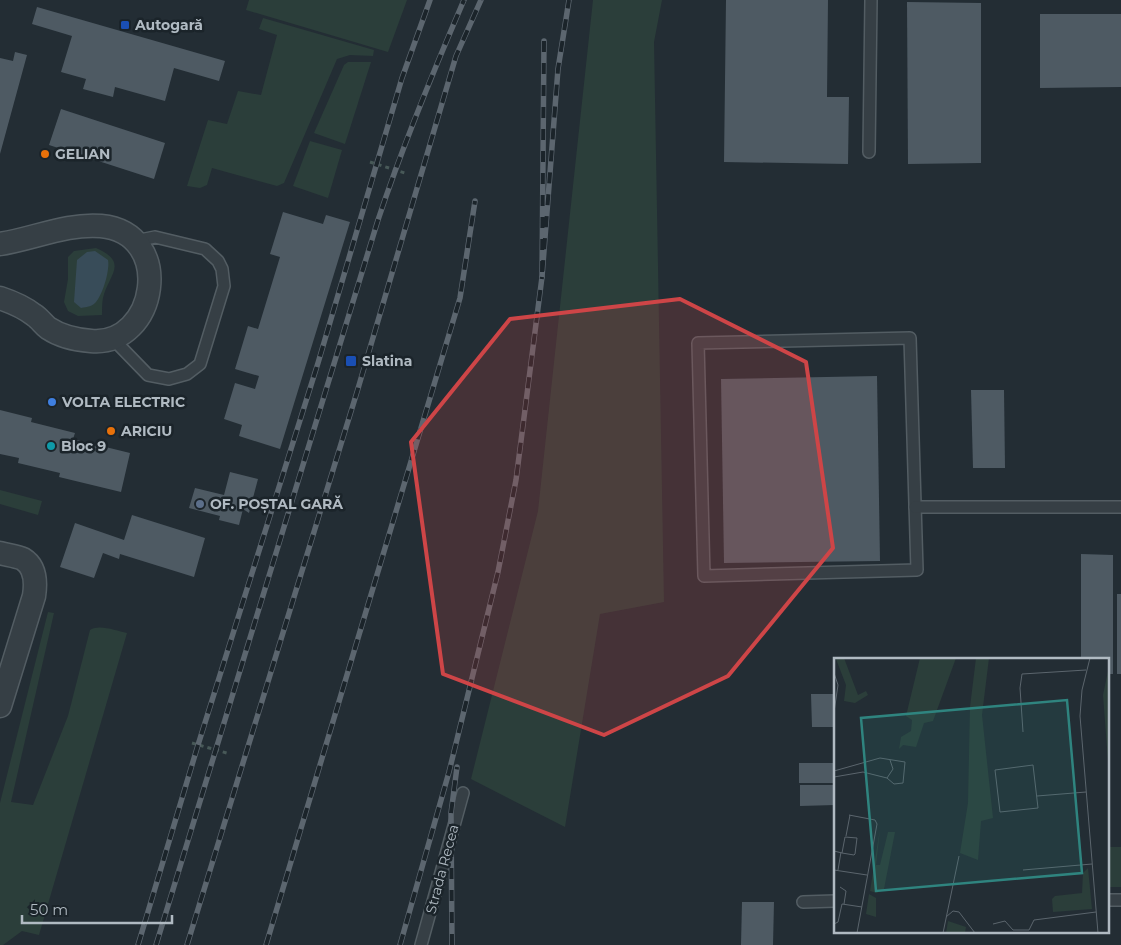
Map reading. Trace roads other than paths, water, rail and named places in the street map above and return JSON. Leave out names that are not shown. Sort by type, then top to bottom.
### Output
[{"type":"street","points":[[0,244],[80,226],[103,226],[121,232],[135,241],[149,267],[149,292],[142,311],[129,328],[112,338],[93,341],[69,337],[48,328],[21,306],[0,298]]},
{"type":"street","points":[[0,553],[24,559],[32,569],[36,582],[34,596],[0,706]]},
{"type":"lane","points":[[869,152],[871,0]]},
{"type":"lane","points":[[112,338],[148,375],[169,379],[187,374],[200,364],[224,286],[222,269],[218,261],[205,249],[155,237],[135,241]]},
{"type":"lane","points":[[910,338],[915,508],[917,570],[704,576],[698,343],[910,338]]},
{"type":"lane","points":[[915,508],[1121,507]]},
{"type":"lane","name":"Strada Recea","points":[[420,945],[463,793]]},
{"type":"lane","points":[[1108,900],[1121,900]]},
{"type":"lane","points":[[803,902],[834,901]]},
{"type":"water","points":[[95,251],[108,260],[107,276],[96,302],[81,308],[74,302],[77,260],[87,252]]},
{"type":"railway","points":[[138,945],[198,745],[318,363],[402,78],[430,0]]},
{"type":"railway","points":[[156,945],[378,220],[419,109],[464,0]]},
{"type":"railway","points":[[187,945],[357,392],[456,56],[481,0]]},
{"type":"railway","points":[[544,41],[542,277],[558,69],[569,0]]},
{"type":"railway","points":[[266,945],[460,298],[475,201]]},
{"type":"railway","points":[[400,945],[449,772],[498,572],[516,480],[542,277]]},
{"type":"railway","points":[[452,945],[451,813],[457,767]]},
{"type":"place","name":"Autogară","points":[[125,25]]},
{"type":"place","name":"GELIAN","points":[[45,154]]},
{"type":"place","name":"Slatina","points":[[351,361]]},
{"type":"place","name":"VOLTA ELECTRIC","points":[[52,402]]},
{"type":"place","name":"ARICIU","points":[[111,431]]},
{"type":"place","name":"Bloc 9","points":[[51,446]]},
{"type":"place","name":"OF. POȘTAL GARĂ","points":[[200,504]]}]
